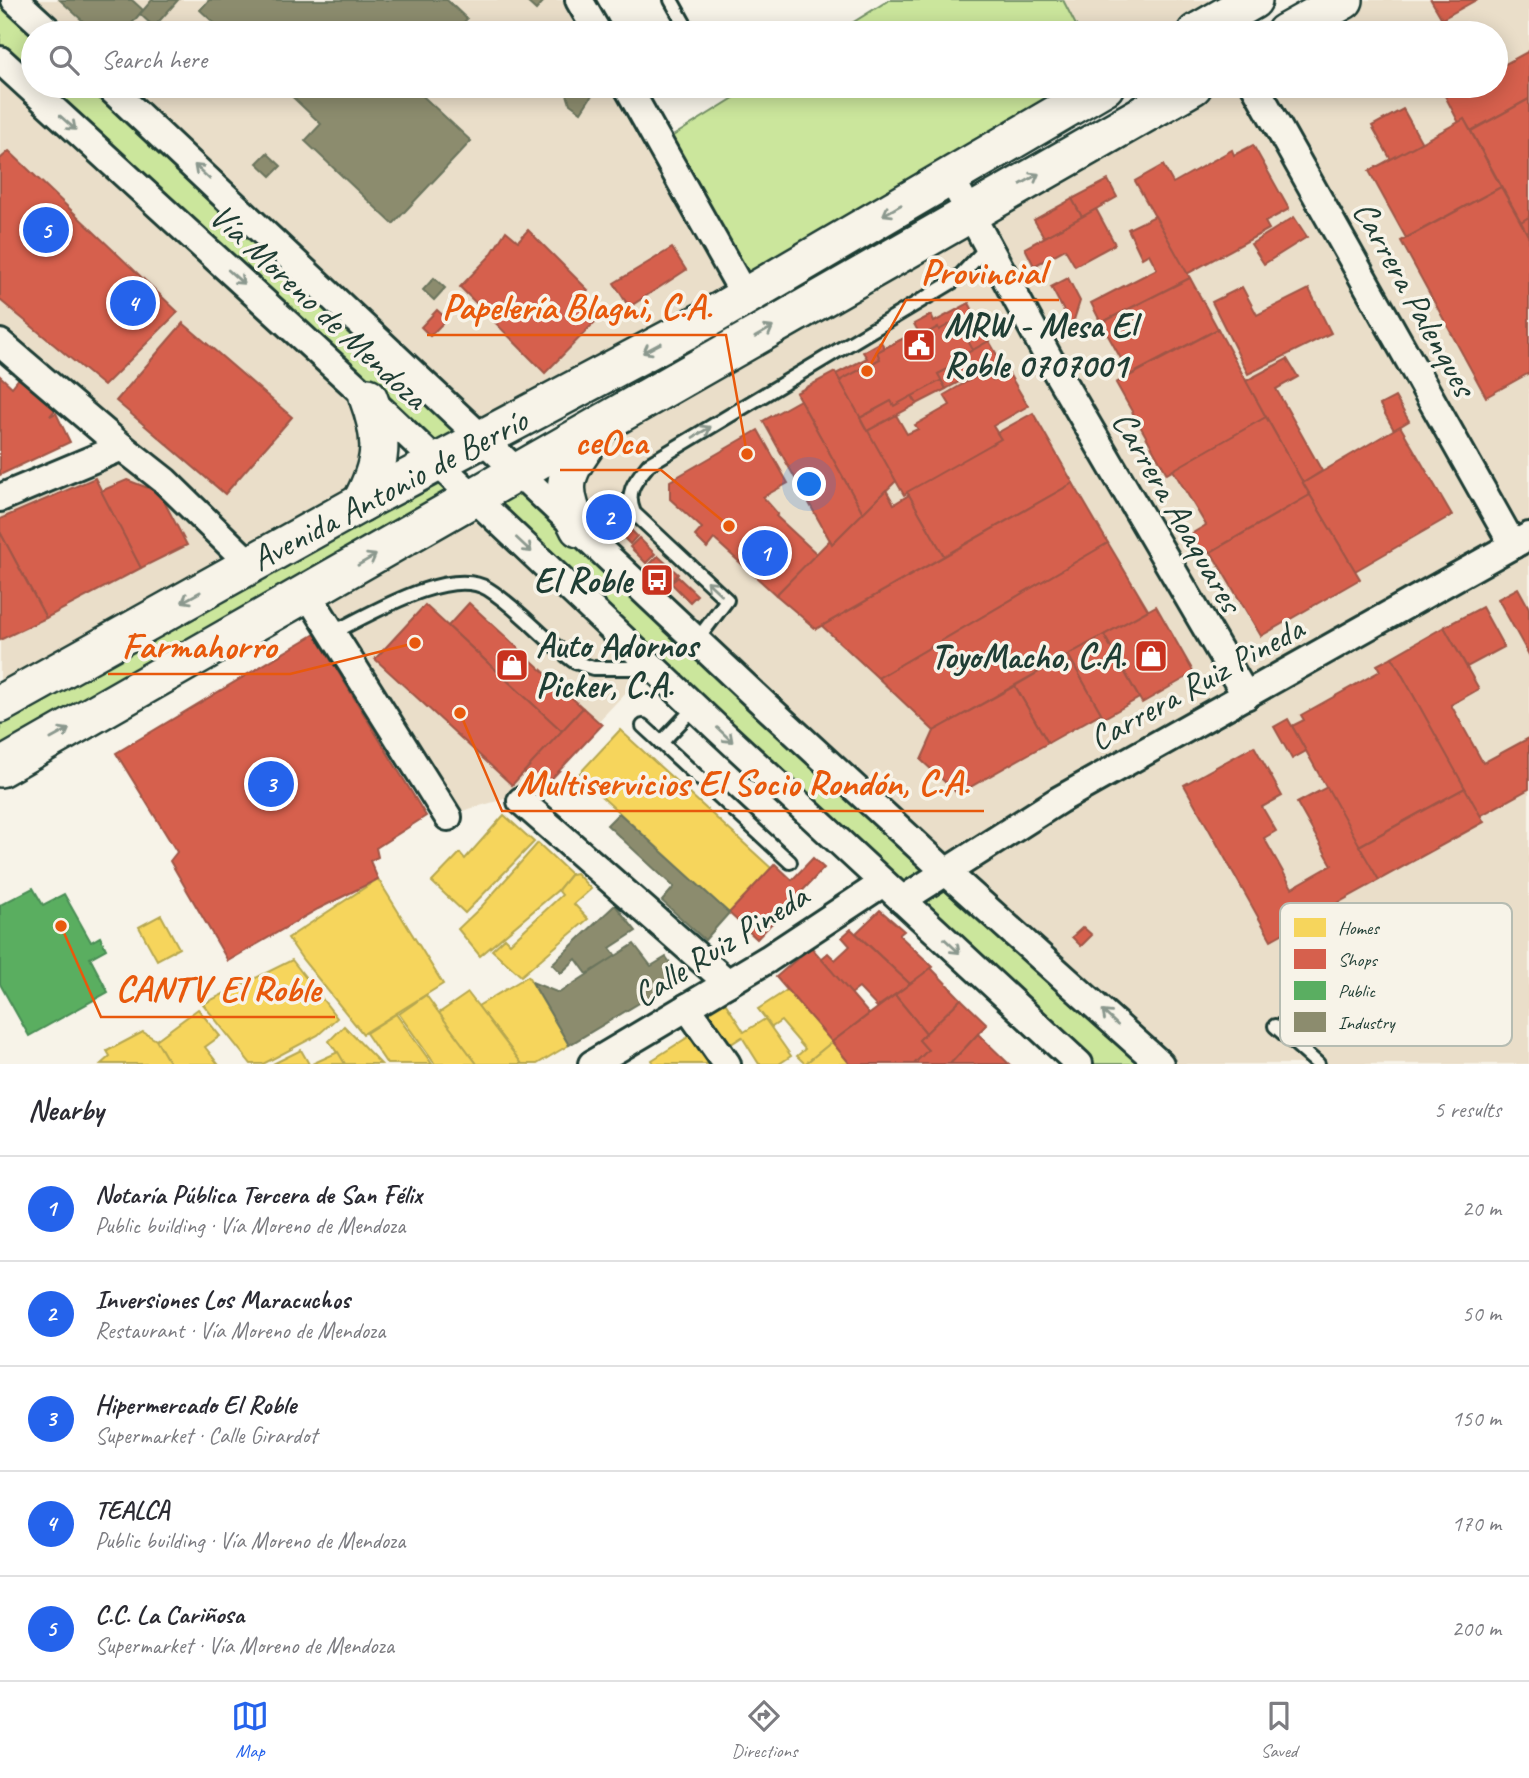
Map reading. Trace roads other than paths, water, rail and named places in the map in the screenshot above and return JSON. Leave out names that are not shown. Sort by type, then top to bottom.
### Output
[{"type":"street","points":[[15,0],[38,21]]},
{"type":"street","points":[[579,0],[591,21]]},
{"type":"street","points":[[1217,21],[1253,0]]},
{"type":"street","points":[[1306,21],[1344,0]]},
{"type":"street","name":"Vía Moreno de Mendoza","points":[[0,60],[21,79]]},
{"type":"street","name":"Vía Moreno de Mendoza","points":[[41,98],[368,397],[695,707],[1079,1064]]},
{"type":"street","name":"Vía Moreno de Mendoza","points":[[121,98],[945,871],[1160,1064]]},
{"type":"street","points":[[634,98],[746,296]]},
{"type":"street","name":"Avenida Antonio de Berrío","points":[[0,704],[361,503],[700,323],[1084,98]]},
{"type":"street","name":"Avenida Antonio de Berrío","points":[[0,768],[1172,98]]},
{"type":"street","name":"Carrera Palenques","points":[[1262,98],[1521,541]]},
{"type":"street","name":"Carrera Aoaquares","points":[[950,176],[1053,366],[1246,695]]},
{"type":"street","points":[[0,343],[165,481],[250,564]]},
{"type":"street","points":[[361,503],[373,480],[378,461],[378,424],[368,397]]},
{"type":"street","points":[[579,528],[565,497],[567,478],[577,457],[598,427]]},
{"type":"street","points":[[0,498],[122,447]]},
{"type":"street","name":"Carrera Ruiz Pineda","points":[[893,891],[945,871],[1059,800],[1521,541]]},
{"type":"street","points":[[307,593],[448,817]]},
{"type":"street","points":[[521,801],[728,983]]},
{"type":"street","name":"Calle Ruiz Pineda","points":[[592,1064],[728,983],[893,891]]},
{"type":"street","points":[[687,1007],[727,1064]]},
{"type":"lane","points":[[671,0],[683,21]]},
{"type":"lane","points":[[697,640],[727,600],[635,513],[629,500],[635,482],[649,464],[957,279],[988,246]]},
{"type":"lane","points":[[332,633],[389,603],[423,590],[464,582],[486,587],[575,662],[593,668],[654,667]]},
{"type":"lane","points":[[661,743],[695,707]]},
{"type":"lane","points":[[643,726],[790,862]]},
{"type":"lane","points":[[1275,1026],[1280,1030]]},
{"type":"lane","points":[[1298,1046],[1318,1064]]},
{"type":"place","name":"C.C. La Cariñosa","points":[[46,230]]},
{"type":"place","name":"TEALCA","points":[[133,303]]},
{"type":"place","name":"MRW - Mesa El Roble 0707001","points":[[919,345]]},
{"type":"place","name":"Provincial","points":[[867,371]]},
{"type":"place","name":"Papelería Blagni, C.A.","points":[[747,454]]},
{"type":"place","name":"Inversiones Los Maracuchos","points":[[609,517]]},
{"type":"place","name":"ceOca","points":[[729,526]]},
{"type":"place","name":"Notaría Pública Tercera de San Félix","points":[[765,553]]},
{"type":"place","name":"El Roble","points":[[657,580]]},
{"type":"place","name":"Farmahorro","points":[[415,643]]},
{"type":"place","name":"ToyoMacho, C.A.","points":[[1151,656]]},
{"type":"place","name":"Auto Adornos Picker, C.A.","points":[[512,665]]},
{"type":"place","name":"Multiservicios El Socio Rondón, C.A.","points":[[460,713]]},
{"type":"place","name":"Hipermercado El Roble","points":[[271,784]]},
{"type":"place","name":"CANTV El Roble","points":[[61,926]]}]
